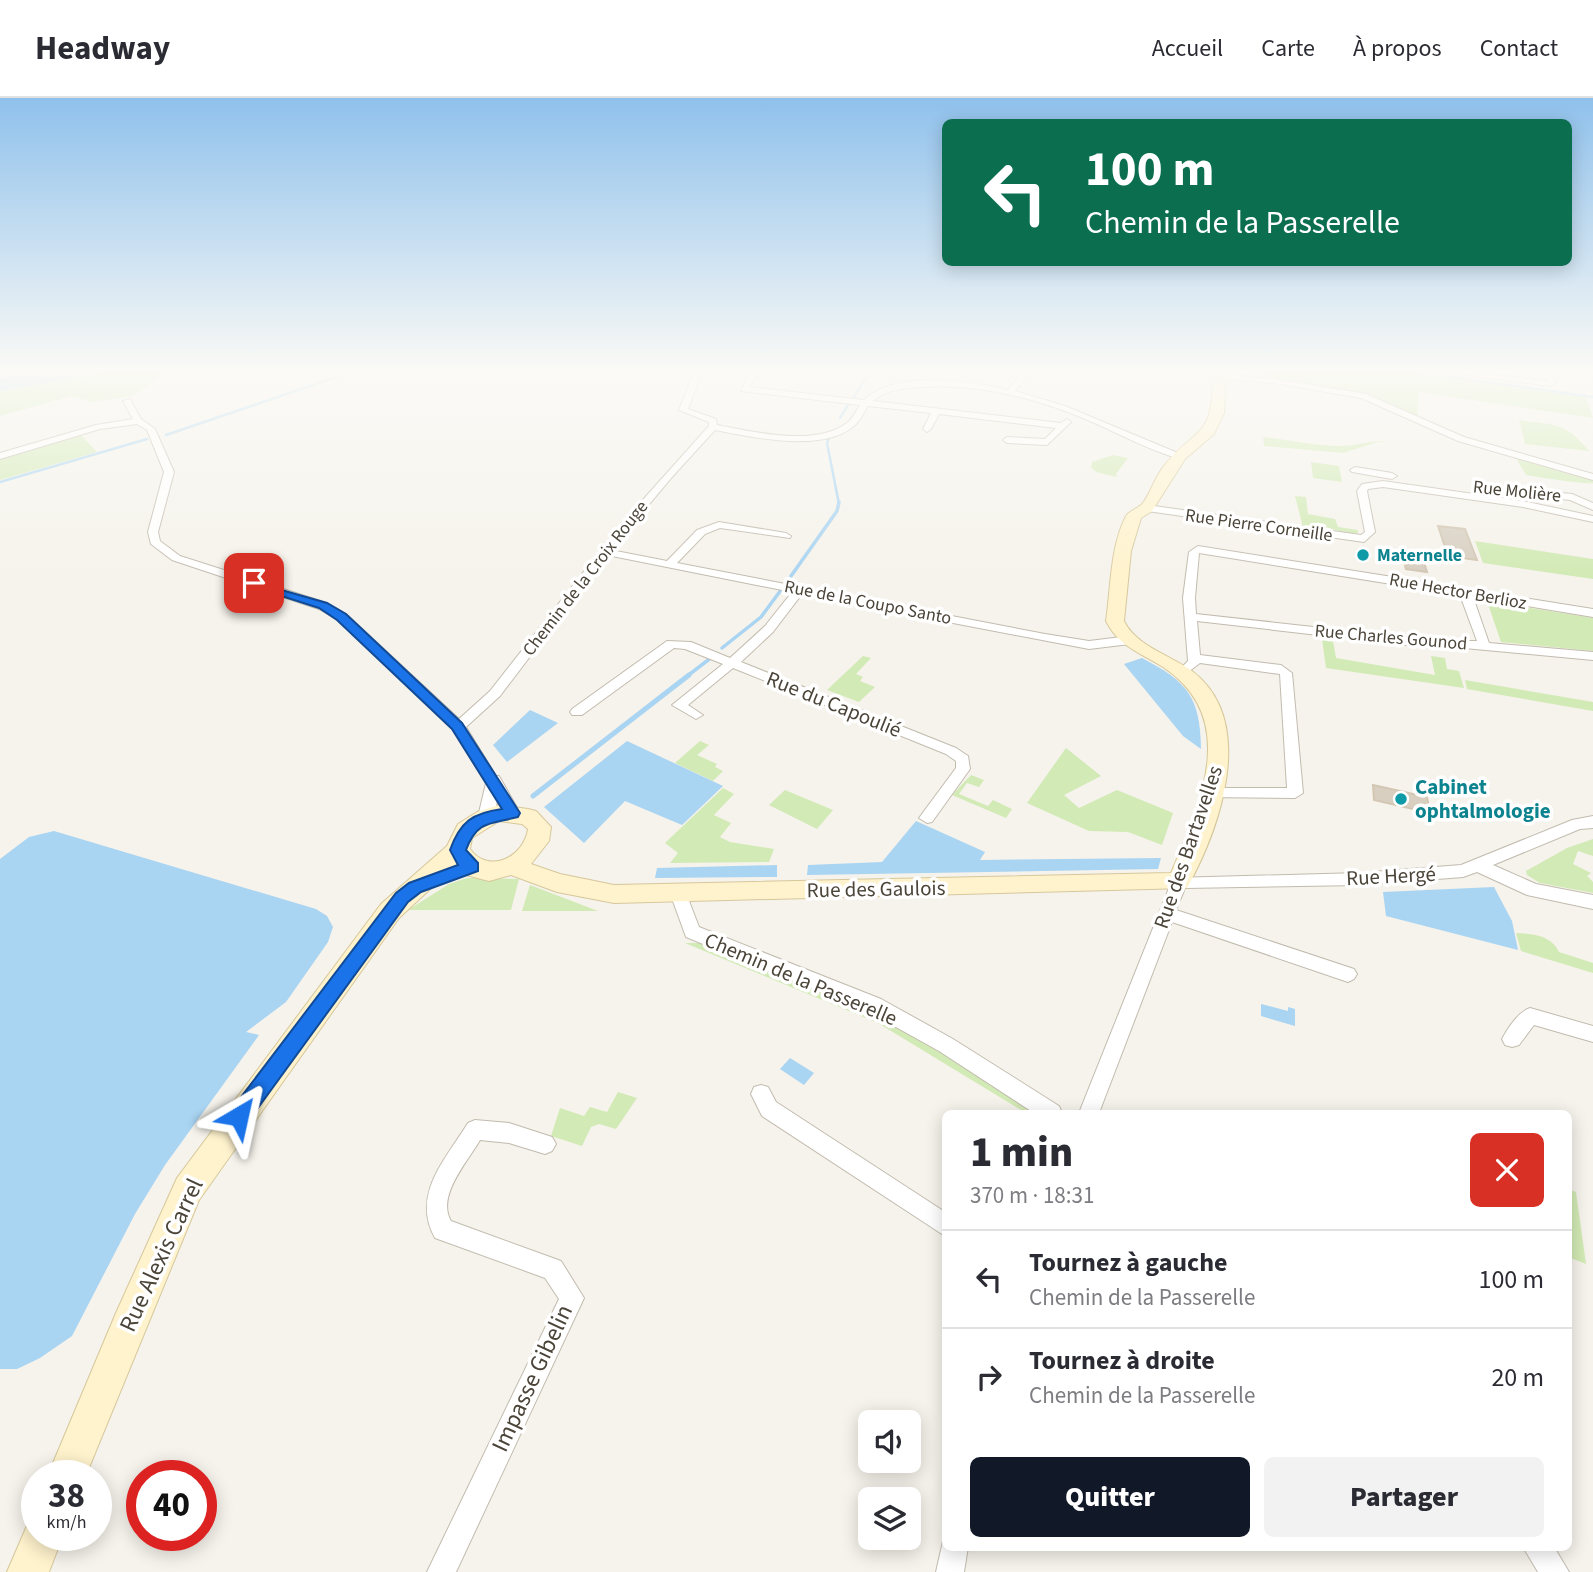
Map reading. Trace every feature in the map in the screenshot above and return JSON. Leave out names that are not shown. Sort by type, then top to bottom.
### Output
[{"type":"street","points":[[0,456],[62,438]]},
{"type":"street","points":[[155,438],[169,472],[153,532],[155,542],[176,558],[323,606],[342,617],[457,726],[494,779],[512,813]]},
{"type":"street","name":"Chemin de la Croix Rouge","points":[[457,726],[472,717],[512,673],[606,552],[625,522],[703,438]]},
{"type":"street","points":[[1007,440],[1045,443],[1051,438]]},
{"type":"street","points":[[1132,438],[1180,456]]},
{"type":"street","points":[[1130,640],[1115,621],[1119,577],[1134,516],[1147,508],[1168,470],[1180,456],[1203,438]]},
{"type":"street","points":[[1458,438],[1593,477]]},
{"type":"street","name":"Rue Molière","points":[[1355,470],[1522,493],[1572,497],[1593,507]]},
{"type":"street","name":"Rue Pierre Corneille","points":[[1147,508],[1364,539],[1370,532],[1362,494],[1365,486],[1383,484],[1534,506]]},
{"type":"street","points":[[1522,493],[1534,506],[1593,519]]},
{"type":"street","points":[[670,564],[709,526],[719,525],[786,536]]},
{"type":"street","name":"Rue Hector Berlioz","points":[[1189,617],[1194,552],[1198,550],[1593,612]]},
{"type":"street","name":"Rue de la Coupo Santo","points":[[606,552],[1089,645],[1130,640]]},
{"type":"street","name":"Rue du Capoulié","points":[[800,589],[769,629],[732,663],[951,751],[963,759],[963,769],[927,818]]},
{"type":"street","points":[[1465,592],[1484,645]]},
{"type":"street","points":[[1189,617],[1189,664],[1281,669],[1286,673],[1295,793],[1211,793]]},
{"type":"street","name":"Rue Charles Gounod","points":[[1189,617],[1441,645],[1484,645],[1593,656]]},
{"type":"street","name":"Rue des Bartavelles","points":[[1090,1110],[1179,882],[1219,763],[1217,716],[1189,664],[1130,640]]},
{"type":"street","points":[[578,712],[671,644],[687,645],[732,663],[679,705],[696,715]]},
{"type":"street","points":[[486,817],[494,779]]},
{"type":"street","points":[[512,813],[525,816],[539,830],[539,839],[534,850],[513,866],[491,870],[465,859],[465,831],[486,817],[512,813]]},
{"type":"street","name":"Rue Hergé","points":[[1179,882],[1418,876],[1463,871],[1578,824],[1593,822]]},
{"type":"street","points":[[534,850],[573,886]]},
{"type":"street","name":"Rue Alexis Carrel","points":[[73,1460],[128,1325],[188,1189],[402,897],[465,859]]},
{"type":"street","points":[[1477,864],[1533,890],[1593,902]]},
{"type":"street","points":[[513,866],[573,886]]},
{"type":"street","name":"Rue des Gaulois","points":[[573,886],[614,894],[1179,882]]},
{"type":"street","name":"Chemin de la Passerelle","points":[[678,893],[692,932],[874,1006],[946,1045],[1047,1110]]},
{"type":"street","points":[[1167,914],[1348,974]]},
{"type":"street","points":[[1512,1039],[1530,1016],[1593,1034]]},
{"type":"street","points":[[761,1094],[769,1109],[942,1223]]},
{"type":"street","name":"Impasse Gibelin","points":[[441,1572],[572,1298],[553,1269],[443,1230],[434,1221],[434,1211],[439,1194],[475,1130],[509,1133],[545,1144]]},
{"type":"street","points":[[28,1572],[37,1551]]},
{"type":"street","points":[[950,1572],[953,1551]]},
{"type":"street","points":[[1540,1551],[1555,1572]]},
{"type":"green space","points":[[67,438],[84,438],[97,452],[0,480],[0,457]]},
{"type":"green space","points":[[1263,438],[1331,446],[1377,441],[1390,442],[1378,442],[1343,453],[1264,446]]},
{"type":"green space","points":[[1523,438],[1576,438],[1589,451],[1525,444]]},
{"type":"green space","points":[[1113,455],[1128,458],[1116,474],[1117,477],[1096,472],[1091,467],[1092,462]]},
{"type":"green space","points":[[1516,458],[1593,480],[1593,483],[1526,475]]},
{"type":"green space","points":[[1311,462],[1339,466],[1342,482],[1313,478]]},
{"type":"green space","points":[[1295,496],[1306,497],[1308,514],[1335,519],[1338,527],[1358,530],[1358,533],[1315,525],[1313,528],[1303,527]]},
{"type":"green space","points":[[1475,541],[1593,559],[1593,579],[1483,563]]},
{"type":"green space","points":[[1487,601],[1593,618],[1593,651],[1501,642]]},
{"type":"green space","points":[[1322,639],[1333,641],[1336,658],[1435,675],[1431,656],[1445,658],[1447,669],[1459,671],[1464,688],[1326,668]]},
{"type":"green space","points":[[863,656],[871,658],[856,674],[863,677],[860,681],[875,687],[859,702],[827,690]]},
{"type":"green space","points":[[1465,680],[1593,702],[1593,711],[1467,689]]},
{"type":"green space","points":[[700,741],[709,745],[697,755],[717,764],[715,767],[723,771],[713,781],[675,763]]},
{"type":"green space","points":[[1066,748],[1101,776],[1064,795],[1079,808],[1117,790],[1173,813],[1162,845],[1128,832],[1089,831],[1027,803]]},
{"type":"green space","points":[[971,775],[984,780],[979,787],[967,783],[959,794],[988,806],[993,800],[1012,809],[1006,818],[952,795]]},
{"type":"green space","points":[[723,788],[734,794],[714,815],[731,823],[720,837],[730,842],[774,849],[769,862],[670,863],[678,853],[665,843]]},
{"type":"green space","points":[[785,790],[833,810],[817,829],[769,805]]},
{"type":"green space","points":[[1593,839],[1593,856],[1578,851],[1573,864],[1591,873],[1587,876],[1593,882],[1593,893],[1540,883],[1527,875],[1526,871],[1567,848]]},
{"type":"green space","points":[[467,878],[519,879],[511,910],[408,910],[449,884]]},
{"type":"green space","points":[[530,885],[598,911],[522,911]]},
{"type":"green space","points":[[1516,933],[1541,936],[1556,946],[1559,952],[1593,963],[1593,973],[1521,951]]},
{"type":"green space","points":[[685,943],[699,943],[831,993],[884,1018],[1039,1110],[1021,1110],[878,1023]]},
{"type":"green space","points":[[618,1092],[637,1098],[616,1129],[599,1124],[591,1127],[582,1146],[551,1136],[560,1108],[584,1116],[590,1107],[607,1112]]},
{"type":"green space","points":[[1572,1190],[1576,1192],[1586,1264],[1572,1259]]},
{"type":"water","points":[[1142,658],[1170,675],[1188,693],[1198,716],[1201,749],[1183,736],[1124,664]]},
{"type":"water","points":[[530,710],[558,723],[507,762],[493,745]]},
{"type":"water","points":[[627,741],[723,786],[682,825],[625,801],[584,843],[544,807]]},
{"type":"water","points":[[916,821],[985,852],[980,860],[1161,858],[1158,869],[807,875],[808,865],[882,862]]},
{"type":"water","points":[[54,831],[316,909],[327,916],[333,927],[328,942],[286,1002],[246,1032],[259,1035],[165,1165],[135,1214],[72,1336],[40,1358],[17,1369],[0,1369],[0,859],[29,837]]},
{"type":"water","points":[[777,865],[777,877],[655,878],[657,868]]},
{"type":"water","points":[[1494,887],[1512,921],[1518,950],[1386,916],[1383,892]]},
{"type":"water","points":[[1261,1004],[1288,1011],[1288,1007],[1295,1009],[1295,1026],[1261,1016]]},
{"type":"water","points":[[790,1058],[814,1073],[804,1085],[780,1069]]},
{"type":"building","points":[[1438,526],[1465,529],[1477,560],[1448,556]]},
{"type":"building","points":[[1402,553],[1422,556],[1427,572],[1406,569]]},
{"type":"building","name":"Cabinet ophtalmologie","points":[[1373,785],[1427,797],[1430,813],[1374,800]]},
{"type":"waterway","points":[[829,438],[827,443],[839,503]]},
{"type":"waterway","points":[[0,482],[147,439]]},
{"type":"waterway","points":[[791,576],[837,511],[839,503]]},
{"type":"waterway","points":[[722,648],[761,617],[781,590]]},
{"type":"waterway","points":[[686,677],[712,657]]},
{"type":"waterway","points":[[533,796],[689,675]]},
{"type":"place","name":"Maternelle","points":[[1363,555]]},
{"type":"place","name":"Cabinet ophtalmologie","points":[[1401,799]]},
{"type":"route","points":[[239,1116],[402,897],[415,887],[472,867],[460,857],[460,837],[471,825],[486,817],[512,813],[494,779],[457,726],[342,617],[323,606],[254,583]]}]
